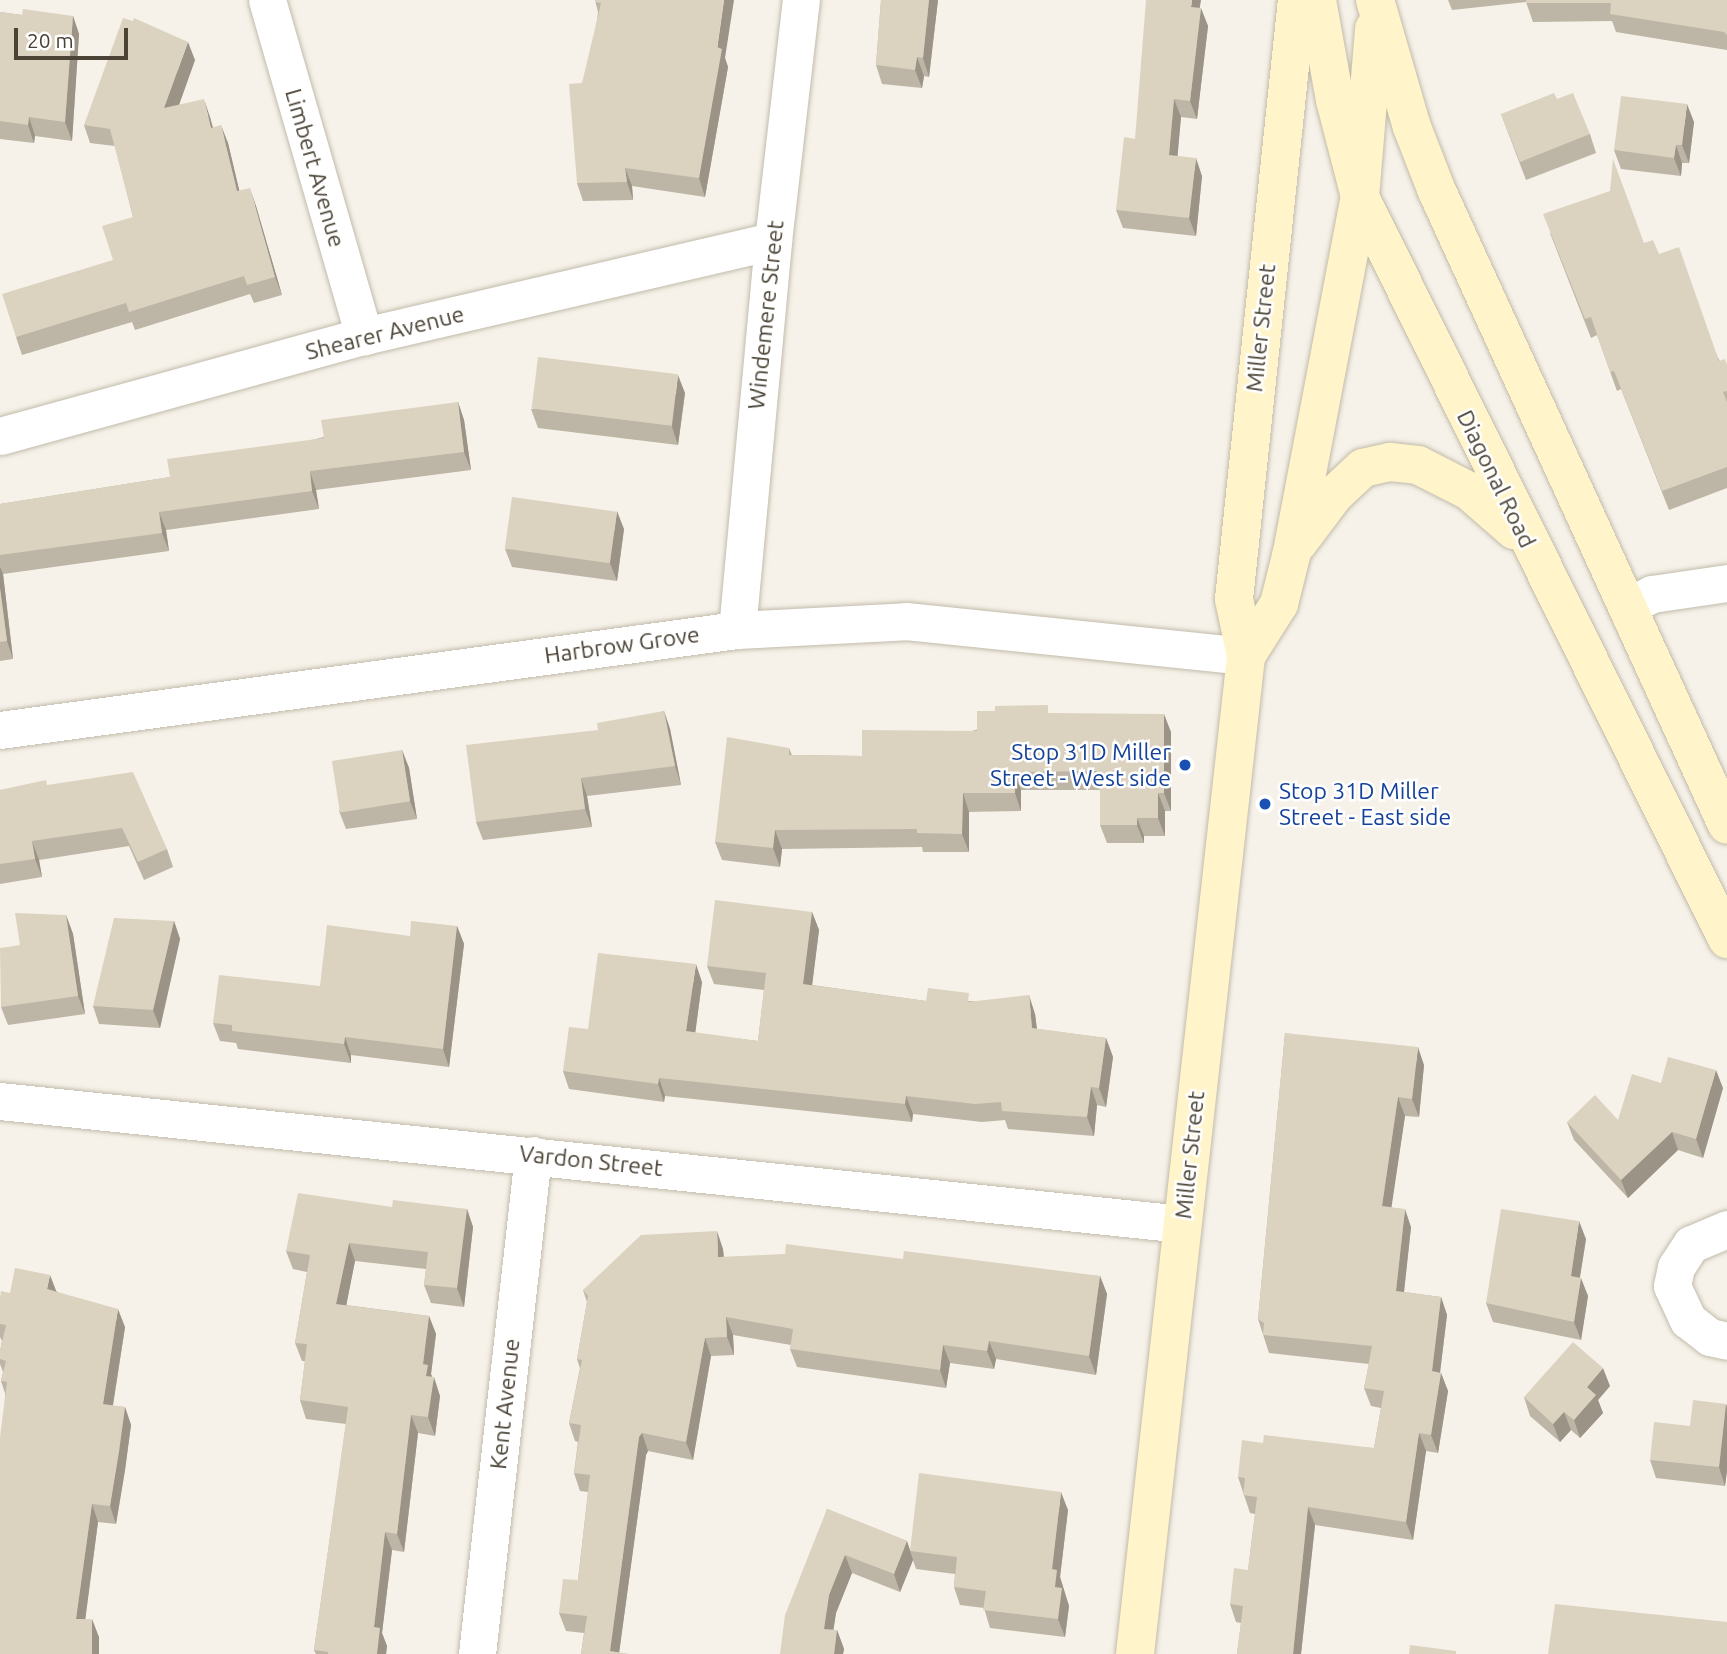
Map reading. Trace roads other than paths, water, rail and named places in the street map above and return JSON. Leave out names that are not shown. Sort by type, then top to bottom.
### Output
[{"type":"main road","name":"Miller Street","points":[[1135,1654],[1246,656],[1234,599],[1297,0]]},
{"type":"main road","name":"Diagonal Road","points":[[1317,0],[1335,100],[1360,197],[1528,543],[1727,939]]},
{"type":"main road","name":"Miller Street","points":[[1246,656],[1279,604],[1292,552],[1360,197],[1375,5]]},
{"type":"main road","points":[[1375,5],[1436,189],[1727,825]]},
{"type":"main road","points":[[1292,552],[1334,495],[1363,468],[1390,462],[1418,465],[1469,491],[1528,543]]},
{"type":"main road","points":[[1573,632],[1629,606]]},
{"type":"street","name":"Limbert Avenue","points":[[267,0],[364,336]]},
{"type":"street","name":"Windemere Street","points":[[737,630],[773,241],[801,0]]},
{"type":"street","name":"Shearer Avenue","points":[[0,436],[364,336],[773,241]]},
{"type":"street","points":[[1629,606],[1652,594],[1727,583]]},
{"type":"street","name":"Harbrow Grove","points":[[0,730],[737,630],[906,621],[1246,656]]},
{"type":"street","name":"Vardon Street","points":[[0,1101],[1182,1224]]},
{"type":"street","name":"Kent Avenue","points":[[477,1654],[533,1155]]},
{"type":"street","points":[[1727,1228],[1691,1244],[1676,1267],[1672,1286],[1688,1320],[1710,1337],[1727,1341]]},
{"type":"place","name":"Stop 31D Miller Street - West side","points":[[1185,765]]},
{"type":"place","name":"Stop 31D Miller Street - East side","points":[[1265,804]]}]
